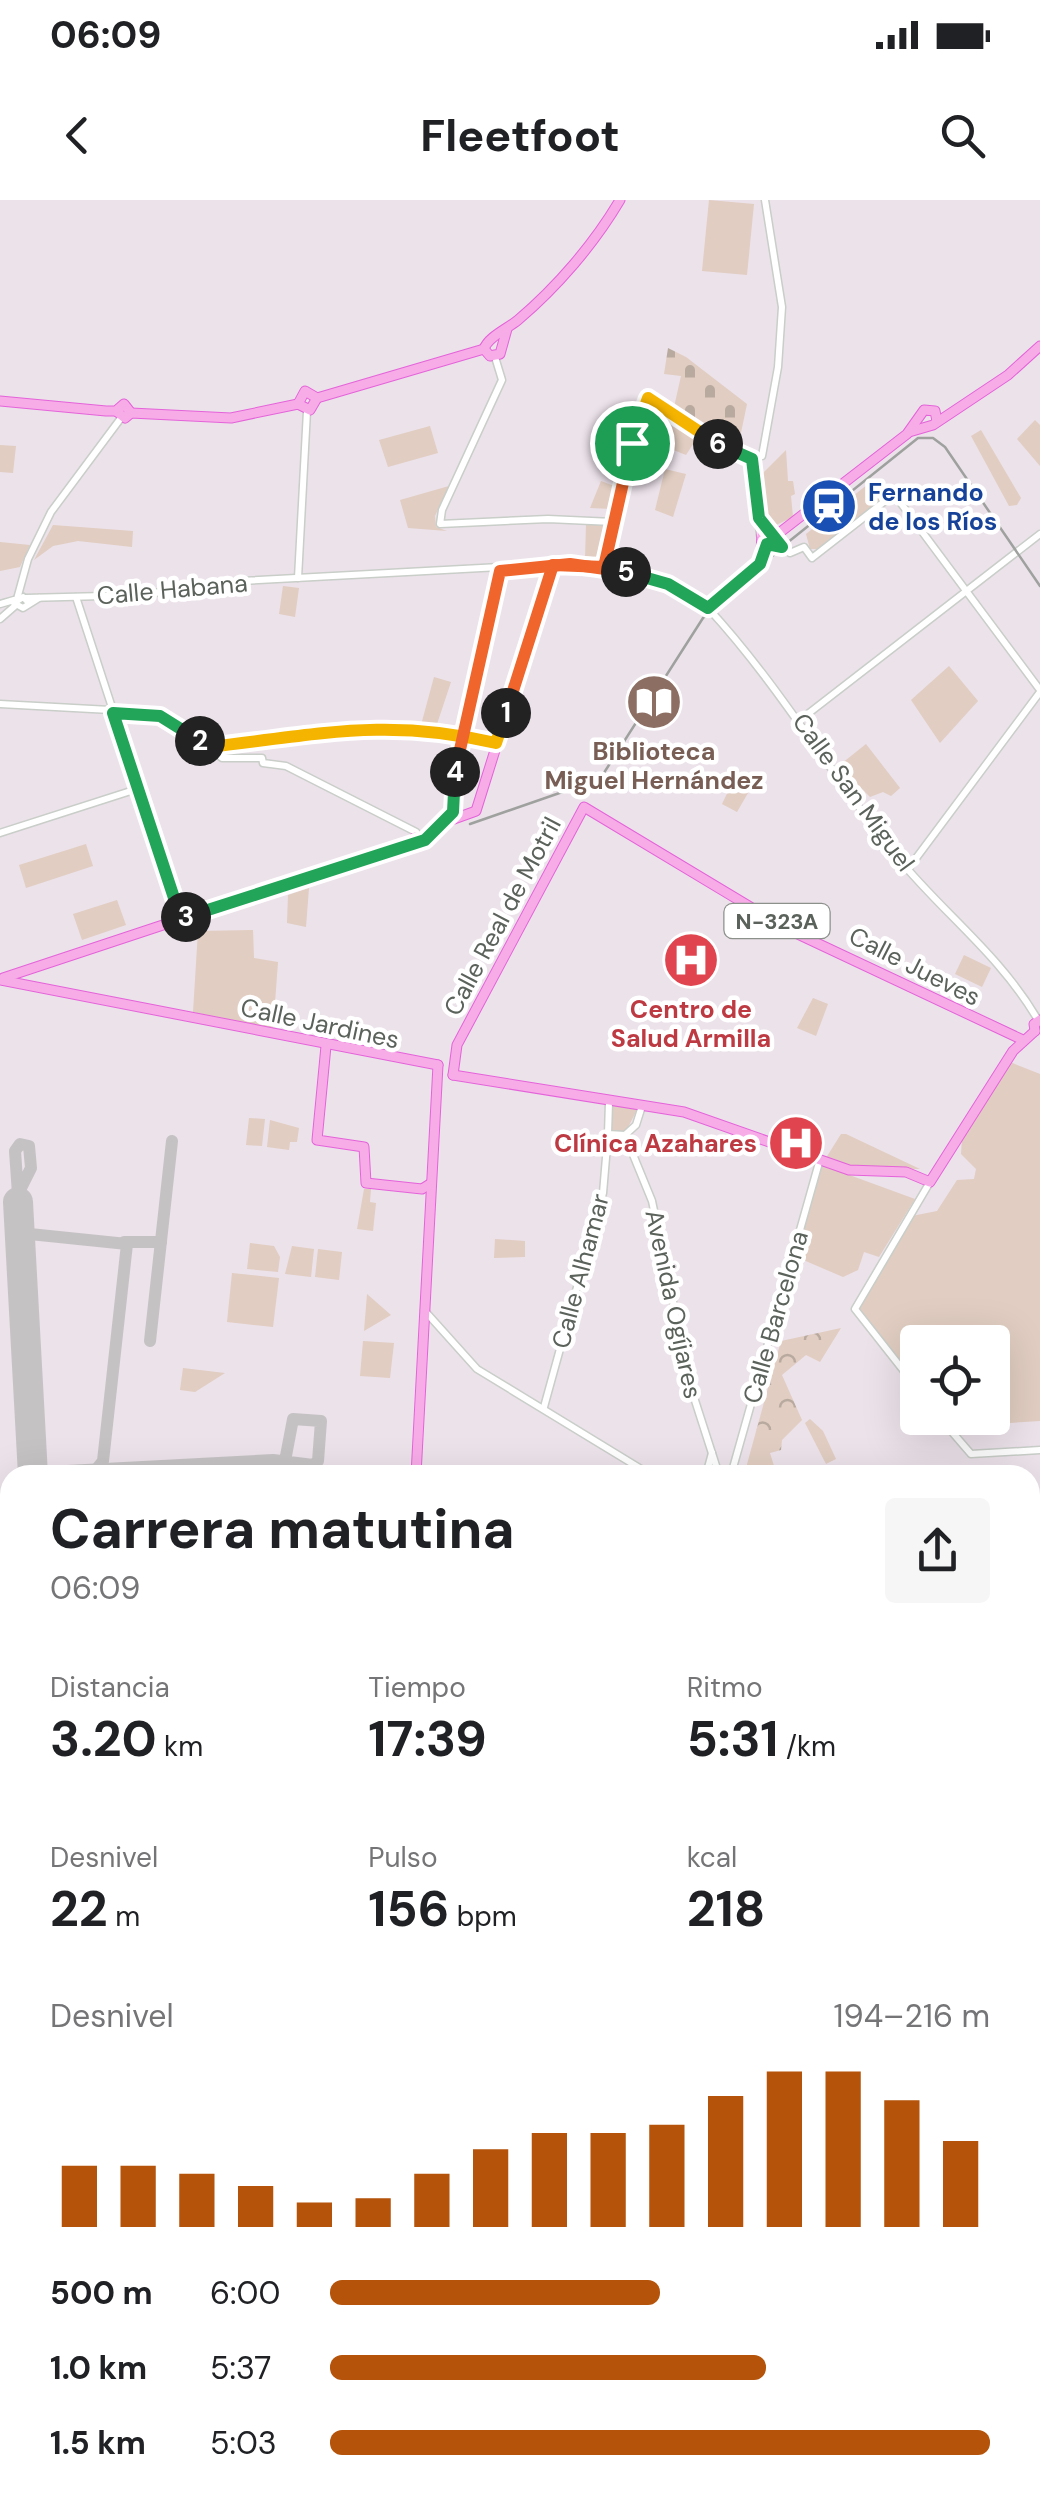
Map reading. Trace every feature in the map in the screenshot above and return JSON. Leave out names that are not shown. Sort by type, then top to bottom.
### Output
[{"type":"main road","points":[[298,404],[304,391],[317,398],[484,349],[566,272],[621,202]]},
{"type":"main road","points":[[484,349],[495,356],[507,329]]},
{"type":"main road","points":[[492,338],[502,346]]},
{"type":"main road","points":[[500,569],[604,567],[668,584],[708,608],[761,560],[770,539],[796,524],[922,422],[953,410],[1008,375],[1040,346]]},
{"type":"main road","points":[[0,401],[123,414],[230,418],[298,404],[307,411],[315,407],[317,398]]},
{"type":"main road","points":[[922,422],[926,408],[937,417]]},
{"type":"main road","points":[[0,979],[17,973],[29,978],[180,917],[420,835],[476,811],[553,565]]},
{"type":"main road","points":[[500,569],[540,566]]},
{"type":"main road","points":[[440,824],[453,812],[462,736],[500,569]]},
{"type":"main road","name":"Calle Jueves","points":[[584,807],[788,928],[1023,1040]]},
{"type":"main road","name":"Calle Real de Motril","points":[[447,1076],[457,1045],[584,807]]},
{"type":"main road","name":"Calle Jardines","points":[[0,979],[29,978],[326,1046],[440,1064]]},
{"type":"main road","points":[[440,1064],[447,1076],[504,1080],[609,1102],[688,1113],[857,1172],[906,1172],[930,1182],[1023,1040],[1038,1026]]},
{"type":"main road","name":"Calle Real de Motril","points":[[440,1064],[457,1045]]},
{"type":"main road","points":[[326,1046],[318,1140],[364,1147],[366,1183],[426,1186],[435,1166]]},
{"type":"main road","name":"N-323A","points":[[425,1310],[435,1166],[447,1076],[440,1064]]},
{"type":"main road","name":"N-323A","points":[[417,1465],[429,1200],[426,1186],[447,1076]]},
{"type":"street","points":[[754,463],[762,456],[778,367],[782,307],[765,200]]},
{"type":"street","points":[[495,356],[502,380],[440,524],[613,522]]},
{"type":"street","points":[[604,567],[632,443],[648,398],[717,444],[754,463]]},
{"type":"street","points":[[298,578],[307,411]]},
{"type":"street","points":[[0,619],[21,599],[51,512],[123,414]]},
{"type":"street","points":[[754,463],[758,512],[770,539],[790,553],[804,547],[812,558],[894,494],[1040,691],[908,869]]},
{"type":"street","points":[[800,720],[968,594],[1040,534]]},
{"type":"street","name":"Calle Habana","points":[[0,604],[45,597],[171,593],[223,582],[500,569]]},
{"type":"street","points":[[76,597],[180,917]]},
{"type":"street","name":"Calle San Miguel","points":[[708,608],[800,720],[908,869],[968,927],[1038,1026]]},
{"type":"street","points":[[0,704],[160,716],[222,758],[262,758],[263,762],[301,774],[420,835]]},
{"type":"street","points":[[208,747],[370,728],[420,728],[496,743]]},
{"type":"street","points":[[0,833],[137,788]]},
{"type":"street","name":"Calle Alhamar","points":[[544,1408],[603,1192],[609,1102]]},
{"type":"street","points":[[608,1134],[625,1135],[636,1125],[642,1106]]},
{"type":"street","name":"Avenida Ogíjares","points":[[625,1135],[663,1243],[694,1403],[716,1465]]},
{"type":"street","name":"Calle Barcelona","points":[[733,1465],[818,1158]]},
{"type":"street","points":[[900,1366],[854,1309],[930,1182]]},
{"type":"street","points":[[425,1310],[477,1369],[634,1465]]},
{"type":"street","points":[[955,1435],[971,1454],[1040,1450]]},
{"type":"street","points":[[709,1465],[712,1452]]},
{"type":"green space","points":[[709,200],[754,204],[747,275],[702,271]]},
{"type":"green space","points":[[668,348],[686,357],[747,404],[738,447],[705,432],[674,407],[681,376],[664,374]]},
{"type":"green space","points":[[624,403],[639,410],[619,481],[604,475],[622,432],[613,427]]},
{"type":"green space","points":[[647,413],[697,438],[686,455],[638,436]]},
{"type":"green space","points":[[1035,420],[1040,425],[1040,466],[1017,439]]},
{"type":"green space","points":[[430,426],[438,453],[388,467],[379,440]]},
{"type":"green space","points":[[981,430],[1021,498],[1017,505],[1009,506],[971,436]]},
{"type":"green space","points":[[0,445],[16,446],[13,473],[0,472]]},
{"type":"green space","points":[[786,450],[788,481],[793,481],[795,494],[791,496],[793,517],[776,525],[763,515],[761,475]]},
{"type":"green space","points":[[665,469],[686,474],[673,517],[655,510]]},
{"type":"green space","points":[[873,480],[885,487],[882,500],[818,549],[810,549],[806,534]]},
{"type":"green space","points":[[601,481],[617,487],[612,509],[590,508]]},
{"type":"green space","points":[[449,486],[435,516],[436,527],[447,531],[408,528],[400,500]]},
{"type":"green space","points":[[586,524],[609,525],[600,562],[585,560]]},
{"type":"green space","points":[[53,525],[133,531],[132,547],[78,541],[53,546],[34,560]]},
{"type":"green space","points":[[0,542],[30,545],[20,567],[0,571]]},
{"type":"green space","points":[[283,586],[299,588],[295,617],[279,614]]},
{"type":"green space","points":[[949,666],[978,701],[940,743],[911,700]]},
{"type":"green space","points":[[434,677],[451,682],[436,727],[421,725]]},
{"type":"green space","points":[[866,744],[900,788],[891,796],[883,792],[870,797],[844,776],[841,764]]},
{"type":"green space","points":[[736,775],[752,786],[737,812],[722,804]]},
{"type":"green space","points":[[86,844],[93,866],[26,888],[19,865]]},
{"type":"green space","points":[[309,888],[306,927],[287,923],[288,895]]},
{"type":"green space","points":[[117,900],[126,925],[82,940],[73,914]]},
{"type":"green space","points":[[253,930],[254,958],[278,962],[273,1030],[193,1012],[198,931]]},
{"type":"green space","points":[[964,955],[991,968],[982,987],[955,974]]},
{"type":"green space","points":[[813,998],[828,1004],[816,1036],[797,1028]]},
{"type":"green space","points":[[1010,1062],[1040,1074],[1040,1421],[1010,1423],[1010,1325],[900,1325],[900,1364],[860,1313],[912,1216],[937,1211],[957,1180],[974,1179],[976,1169],[961,1154],[962,1139]]},
{"type":"green space","points":[[612,1105],[638,1108],[625,1133],[610,1131]]},
{"type":"green space","points":[[249,1118],[265,1119],[262,1146],[246,1145]]},
{"type":"green space","points":[[270,1120],[299,1128],[297,1142],[290,1142],[289,1150],[267,1147]]},
{"type":"green space","points":[[841,1134],[920,1169],[851,1168],[826,1158]]},
{"type":"green space","points":[[822,1165],[915,1199],[879,1257],[864,1252],[858,1270],[843,1277],[794,1256]]},
{"type":"green space","points":[[364,1189],[371,1189],[370,1202],[376,1203],[373,1231],[357,1229]]},
{"type":"green space","points":[[495,1239],[525,1241],[525,1257],[494,1258]]},
{"type":"green space","points":[[250,1243],[274,1246],[280,1257],[278,1272],[247,1269]]},
{"type":"green space","points":[[292,1246],[314,1249],[311,1277],[285,1274]]},
{"type":"green space","points":[[318,1249],[342,1252],[339,1280],[315,1277]]},
{"type":"green space","points":[[232,1273],[279,1278],[273,1327],[227,1322]]},
{"type":"green space","points":[[367,1294],[391,1315],[364,1331]]},
{"type":"green space","points":[[841,1328],[820,1362],[806,1355],[782,1375],[802,1420],[782,1440],[781,1450],[770,1453],[774,1465],[747,1465],[781,1341]]},
{"type":"green space","points":[[363,1341],[394,1343],[390,1378],[360,1376]]},
{"type":"green space","points":[[183,1368],[225,1373],[195,1392],[180,1390]]},
{"type":"green space","points":[[810,1419],[823,1431],[836,1459],[826,1464],[805,1423]]},
{"type":"taxiway","points":[[150,1341],[172,1141]]},
{"type":"taxiway","points":[[20,1144],[29,1146],[31,1168],[18,1194],[15,1151],[20,1144]]},
{"type":"taxiway","points":[[20,1233],[127,1244],[100,1465]]},
{"type":"taxiway","points":[[124,1242],[161,1242]]},
{"type":"taxiway","points":[[285,1461],[293,1419],[321,1421],[318,1461],[313,1465]]},
{"type":"taxiway","points":[[32,1456],[36,1465]]},
{"type":"taxiway","points":[[179,1465],[273,1460],[313,1465]]},
{"type":"runway","points":[[18,1202],[32,1465]]},
{"type":"tram line","points":[[470,824],[600,779],[703,618],[787,543],[918,438],[933,438],[945,447],[1040,586]]},
{"type":"place","name":"Fernando de los Ríos","points":[[829,506]]},
{"type":"place","name":"Biblioteca Miguel Hernández","points":[[654,702]]},
{"type":"place","name":"Centro de Salud Armilla","points":[[691,960]]},
{"type":"place","name":"Clínica Azahares","points":[[796,1143]]},
{"type":"route","points":[[632,443],[604,567],[584,564],[570,564],[553,565],[496,743],[462,736],[434,729],[370,728],[208,747],[160,716],[146,712],[113,713],[179,913],[176,922],[183,924],[188,917],[422,841],[453,812],[457,759],[462,736],[500,571],[540,566],[570,564],[604,567],[668,584],[708,608],[760,564],[767,544],[782,547],[759,518],[756,467],[752,459],[717,444],[648,398],[632,443]]}]
